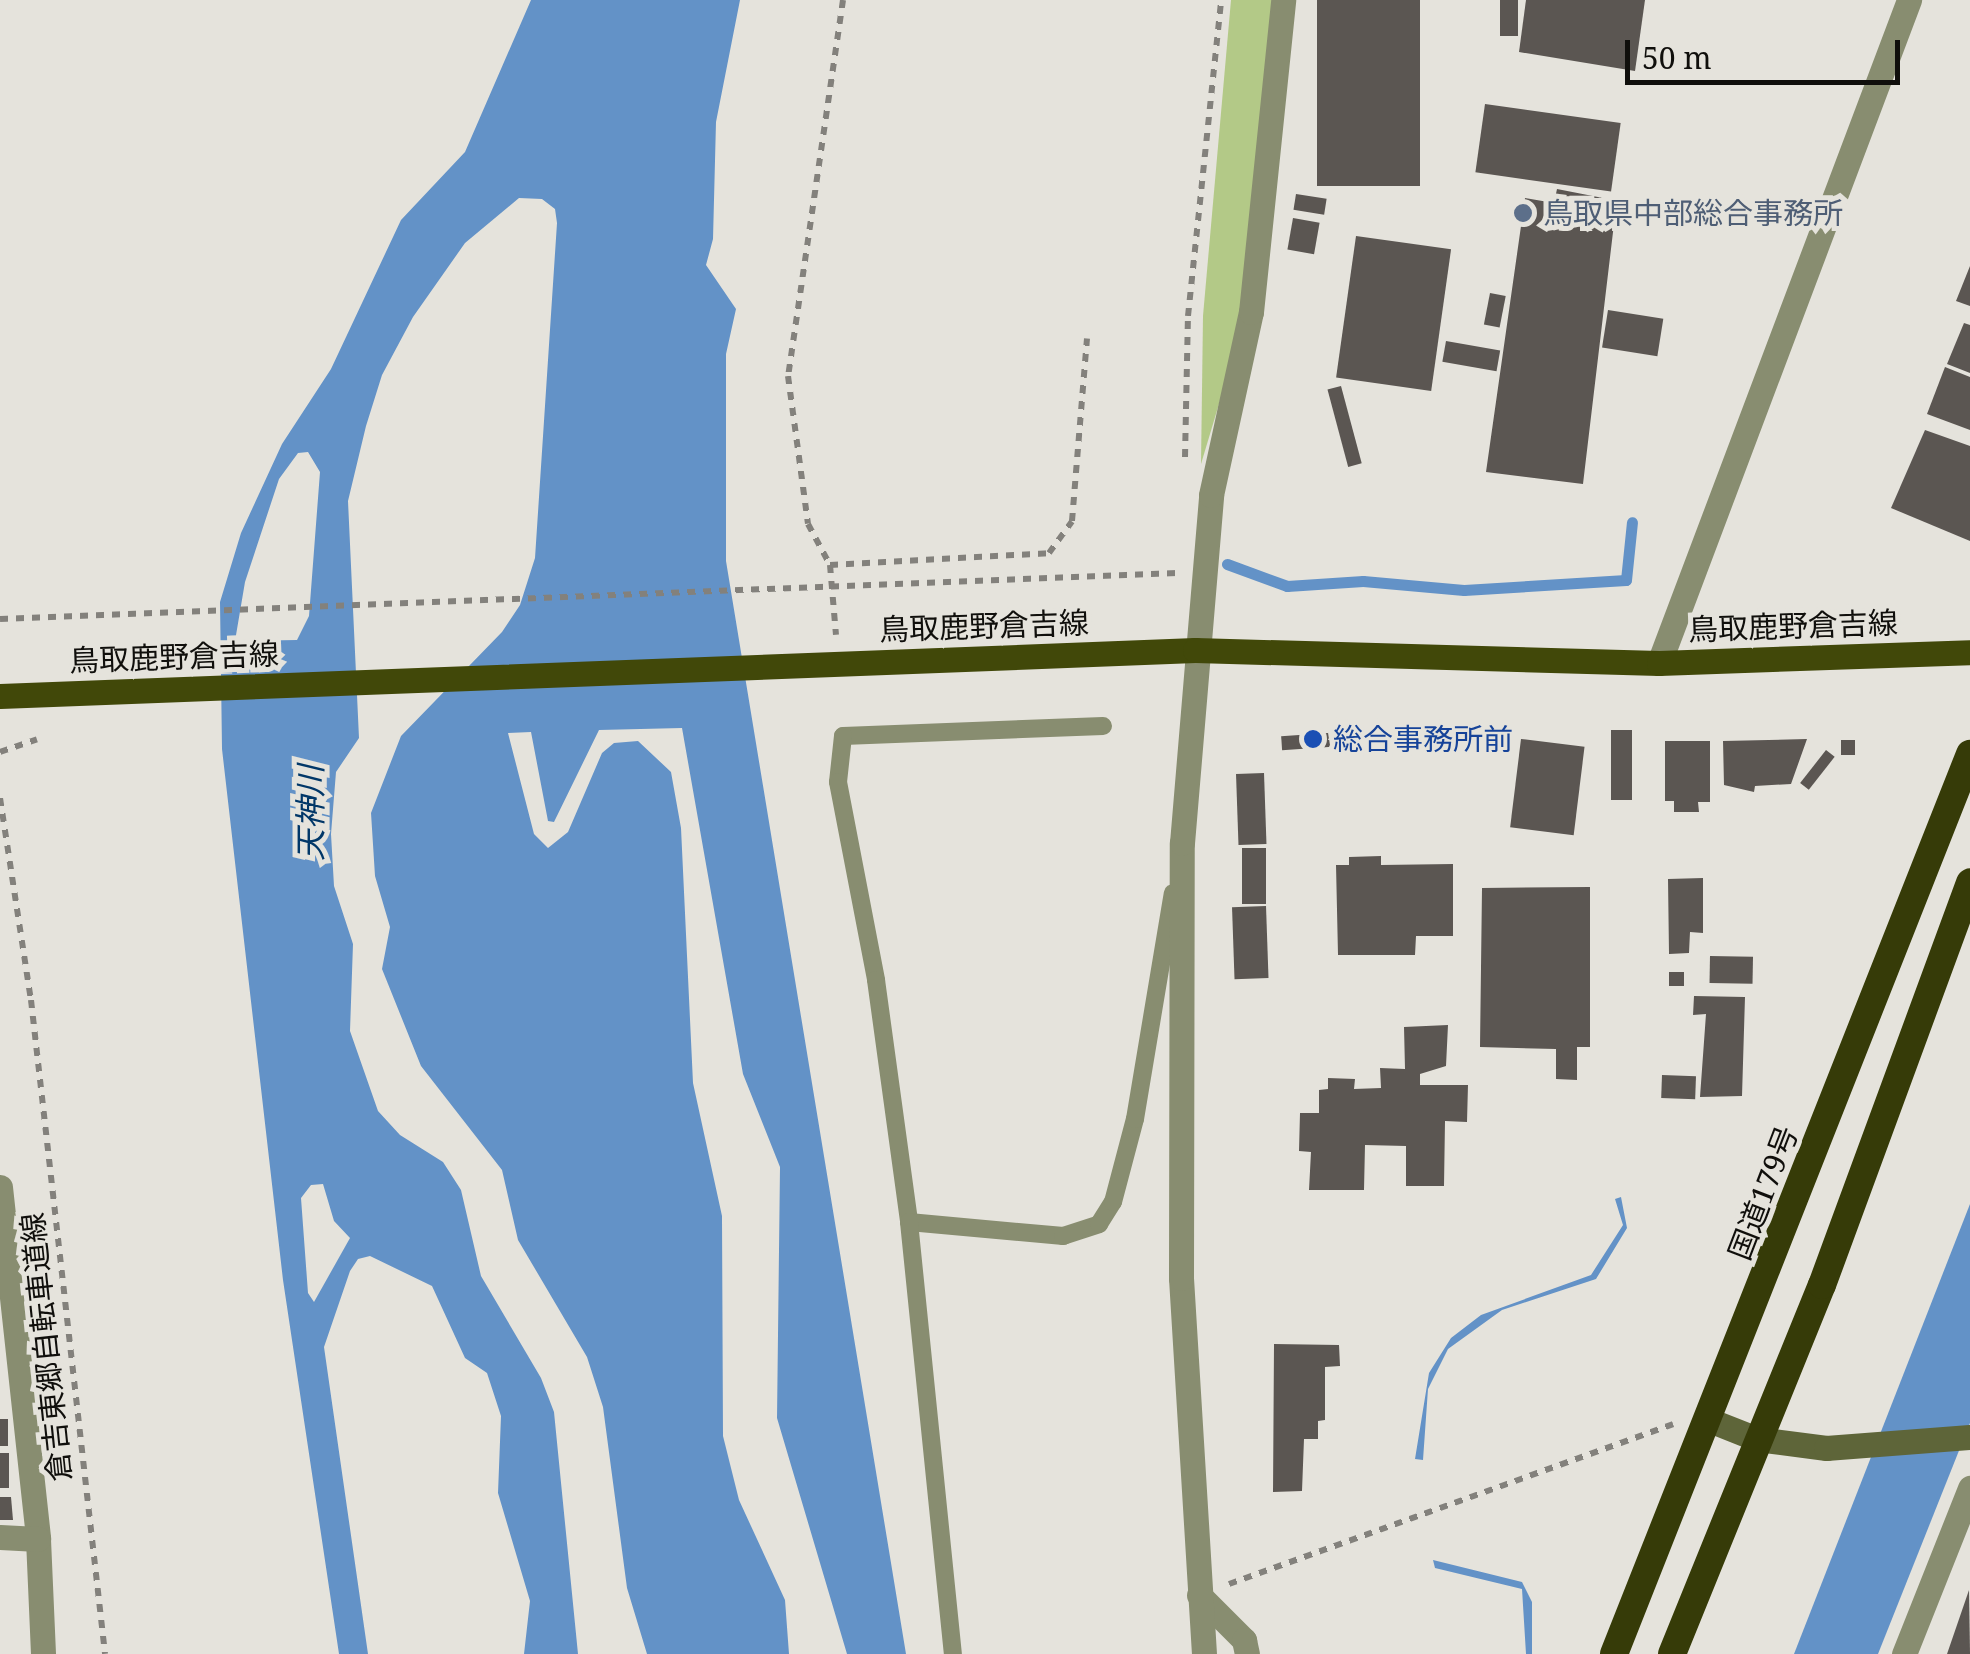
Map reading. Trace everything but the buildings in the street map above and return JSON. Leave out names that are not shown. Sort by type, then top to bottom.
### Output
[{"type":"highway","name":"国道179号","points":[[1614,1654],[1970,754]]},
{"type":"highway","points":[[1672,1654],[1822,1285],[1970,882]]},
{"type":"main road","name":"鳥取鹿野倉吉線","points":[[0,696],[1196,650],[1658,663],[1970,652]]},
{"type":"main road","points":[[1709,1420],[1757,1439],[1826,1448],[1970,1438]]},
{"type":"street","points":[[1204,1654],[1181,1278],[1182,843],[1211,496],[1251,312],[1283,0]]},
{"type":"street","points":[[1658,663],[1909,0]]},
{"type":"street","points":[[0,1188],[38,1539],[44,1654]]},
{"type":"street","points":[[1904,1654],[1970,1488]]},
{"type":"street","points":[[0,1537],[38,1539]]},
{"type":"street","points":[[1199,1594],[1244,1640],[1247,1654]]},
{"type":"lane","points":[[953,1654],[908,1222],[876,980],[838,782],[843,736],[1103,726]]},
{"type":"lane","points":[[908,1222],[1063,1236],[1099,1224],[1113,1202],[1135,1119],[1182,843]]},
{"type":"path","points":[[843,0],[788,376],[808,524],[830,565],[1049,554],[1072,521],[1087,340]]},
{"type":"path","points":[[1184,474],[1188,316],[1221,0]]},
{"type":"path","points":[[0,619],[1183,573],[1184,553]]},
{"type":"path","points":[[0,752],[37,738]]},
{"type":"path","name":"倉吉東郷自転車道線","points":[[0,798],[31,1000],[105,1654]]},
{"type":"path","points":[[1199,1594],[1678,1422]]},
{"type":"green space","points":[[1231,0],[1277,0],[1248,307],[1201,464],[1203,316]]},
{"type":"water","name":"天神川","points":[[531,0],[740,0],[716,122],[713,239],[706,265],[736,309],[726,354],[726,561],[906,1654],[847,1654],[777,1418],[780,1167],[743,1074],[682,728],[599,730],[554,822],[548,821],[531,732],[508,733],[534,834],[548,848],[568,832],[602,753],[614,743],[638,741],[671,772],[681,828],[693,1083],[722,1216],[723,1436],[739,1500],[785,1600],[789,1654],[647,1654],[627,1588],[603,1407],[587,1357],[518,1240],[502,1170],[421,1066],[382,969],[390,927],[375,876],[371,813],[401,736],[502,632],[520,605],[535,558],[557,223],[555,209],[542,199],[519,198],[465,243],[413,317],[382,375],[366,426],[348,501],[359,738],[336,772],[331,834],[334,886],[353,944],[350,1031],[378,1111],[400,1135],[443,1162],[461,1190],[481,1276],[541,1378],[554,1412],[578,1654],[524,1654],[530,1601],[498,1493],[501,1416],[487,1373],[465,1358],[432,1286],[370,1256],[358,1259],[350,1271],[324,1347],[368,1654],[339,1654],[283,1280],[222,749],[220,602],[241,533],[282,444],[331,369],[401,220],[465,152]],"holes":[[[308,452],[320,472],[309,616],[297,640],[235,641],[245,582],[279,479],[298,453]],[[323,1184],[334,1221],[350,1238],[314,1302],[308,1293],[301,1198],[311,1185]]]},
{"type":"water","points":[[1621,1197],[1627,1228],[1596,1279],[1502,1310],[1448,1349],[1428,1389],[1423,1460],[1415,1459],[1429,1373],[1451,1338],[1481,1315],[1591,1275],[1623,1225],[1615,1199]]},
{"type":"water","points":[[1970,1204],[1970,1423],[1878,1654],[1794,1654]]},
{"type":"water","points":[[1433,1560],[1522,1582],[1532,1602],[1532,1654],[1526,1654],[1522,1589],[1435,1568]]},
{"type":"waterway","points":[[1227,564],[1287,586],[1363,581],[1464,590],[1626,580],[1632,522]]},
{"type":"place","name":"鳥取県中部総合事務所","points":[[1523,213]]},
{"type":"place","name":"総合事務所前","points":[[1313,739]]}]
